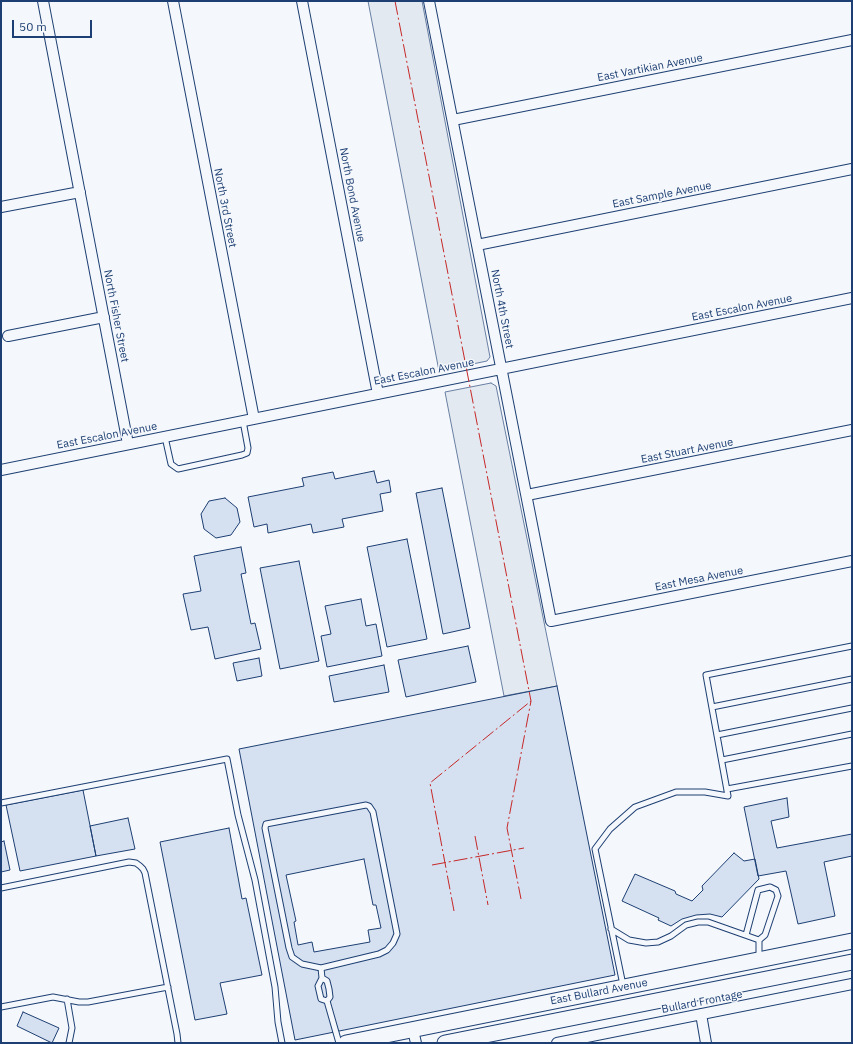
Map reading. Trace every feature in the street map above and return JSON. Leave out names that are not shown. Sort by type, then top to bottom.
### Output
[{"type":"main road","name":"East Bullard Avenue","points":[[346,1043],[415,1036],[623,987],[852,941]]},
{"type":"main road","points":[[653,1002],[692,984],[750,972],[758,965],[759,960]]},
{"type":"main road","name":"East Bullard Avenue","points":[[445,1043],[852,962]]},
{"type":"street","name":"North Fisher Street","points":[[43,1],[128,444]]},
{"type":"street","name":"North 3rd Street","points":[[173,1],[254,419]]},
{"type":"street","name":"North Bond Avenue","points":[[302,1],[378,394]]},
{"type":"street","name":"North 4th Street","points":[[430,1],[452,120],[551,621]]},
{"type":"street","name":"East Vartikian Avenue","points":[[452,120],[852,40]]},
{"type":"street","name":"East Sample Avenue","points":[[477,245],[852,169]]},
{"type":"street","points":[[1,207],[80,192]]},
{"type":"street","name":"East Escalon Avenue","points":[[1,470],[852,298]]},
{"type":"street","points":[[8,336],[104,317]]},
{"type":"street","name":"East Stuart Avenue","points":[[526,495],[852,430]]},
{"type":"street","name":"East Mesa Avenue","points":[[551,621],[852,561]]},
{"type":"street","name":"Bullard Frontage","points":[[556,1043],[852,984]]},
{"type":"street","points":[[701,1014],[706,1043]]},
{"type":"lane","points":[[165,437],[171,464],[178,469],[247,453],[248,448],[243,421]]},
{"type":"lane","points":[[623,987],[595,849],[610,829],[635,807],[676,792],[705,792],[728,796],[706,675],[852,646]]},
{"type":"lane","points":[[712,707],[852,679]]},
{"type":"lane","points":[[717,735],[852,708]]},
{"type":"lane","points":[[722,760],[852,734]]},
{"type":"lane","points":[[1,803],[227,758],[238,815],[255,880],[276,987],[278,1022],[282,1043]]},
{"type":"lane","points":[[727,789],[852,766]]},
{"type":"lane","points":[[366,805],[369,806],[373,812],[397,934],[393,943],[387,950],[379,954],[321,968],[302,964],[292,958],[265,828],[266,824],[366,805]]},
{"type":"lane","points":[[1,888],[129,862],[136,863],[143,869],[168,987],[178,1043]]},
{"type":"lane","points":[[746,935],[758,890],[770,887],[776,890],[778,896],[765,935],[759,940]]},
{"type":"lane","points":[[611,929],[629,940],[646,943],[658,942],[671,936],[686,925],[698,922],[708,922],[759,940]]},
{"type":"lane","points":[[759,940],[759,960]]},
{"type":"lane","points":[[321,968],[322,978],[318,986],[321,999],[327,1001]]},
{"type":"lane","points":[[322,978],[327,981],[330,997],[327,1001],[339,1043]]},
{"type":"lane","points":[[1,1007],[53,997],[88,1002],[168,987]]},
{"type":"lane","points":[[67,999],[72,1028],[69,1043]]},
{"type":"shaded area","points":[[368,1],[422,1],[490,357],[487,361],[439,371]]},
{"type":"shaded area","points":[[491,383],[496,386],[557,686],[504,696],[445,392]]},
{"type":"building","points":[[374,471],[377,483],[389,480],[391,492],[380,494],[383,511],[342,519],[344,527],[313,533],[311,524],[268,533],[267,524],[254,527],[248,497],[304,486],[302,478],[333,472],[335,479]]},
{"type":"building","points":[[442,488],[470,628],[443,634],[416,493]]},
{"type":"building","points":[[225,498],[237,508],[240,522],[231,535],[216,538],[204,529],[201,514],[209,501]]},
{"type":"building","points":[[407,539],[427,639],[387,647],[367,547]]},
{"type":"building","points":[[241,547],[246,573],[241,574],[251,624],[255,623],[261,649],[215,659],[208,627],[191,630],[183,594],[201,591],[194,556]]},
{"type":"building","points":[[299,561],[319,661],[280,669],[260,568]]},
{"type":"building","points":[[361,599],[366,626],[376,624],[382,656],[327,667],[321,636],[331,634],[325,606]]},
{"type":"building","points":[[468,646],[476,682],[406,697],[398,660]]},
{"type":"building","points":[[259,658],[262,676],[237,681],[233,663]]},
{"type":"building","points":[[384,665],[389,692],[334,702],[329,676]]},
{"type":"building","points":[[557,686],[615,975],[295,1040],[239,749]]},
{"type":"building","points":[[83,790],[96,856],[20,871],[6,805]]},
{"type":"building","points":[[787,798],[789,817],[771,821],[777,848],[852,834],[852,856],[824,862],[835,916],[798,924],[786,871],[758,876],[744,807]]},
{"type":"building","points":[[128,818],[135,849],[96,856],[90,826]]},
{"type":"building","points":[[229,828],[242,899],[246,898],[262,975],[220,983],[227,1014],[195,1020],[160,842]]},
{"type":"building","points":[[4,841],[10,870],[1,872],[1,842]]},
{"type":"building","points":[[734,853],[744,861],[755,859],[759,879],[722,917],[710,914],[696,915],[682,919],[671,926],[658,920],[659,918],[622,901],[635,874],[675,891],[676,894],[692,901],[703,890],[702,886]]},
{"type":"building","points":[[364,859],[373,905],[376,905],[381,928],[368,930],[370,942],[314,952],[312,942],[298,945],[294,922],[296,921],[286,875]]},
{"type":"building","points":[[23,1012],[59,1028],[52,1043],[17,1026]]},
{"type":"power","points":[[395,1],[531,701],[507,828],[521,899]]},
{"type":"power","points":[[454,911],[430,783],[531,701]]},
{"type":"power","points":[[475,836],[488,905]]},
{"type":"power","points":[[432,865],[524,848]]}]
